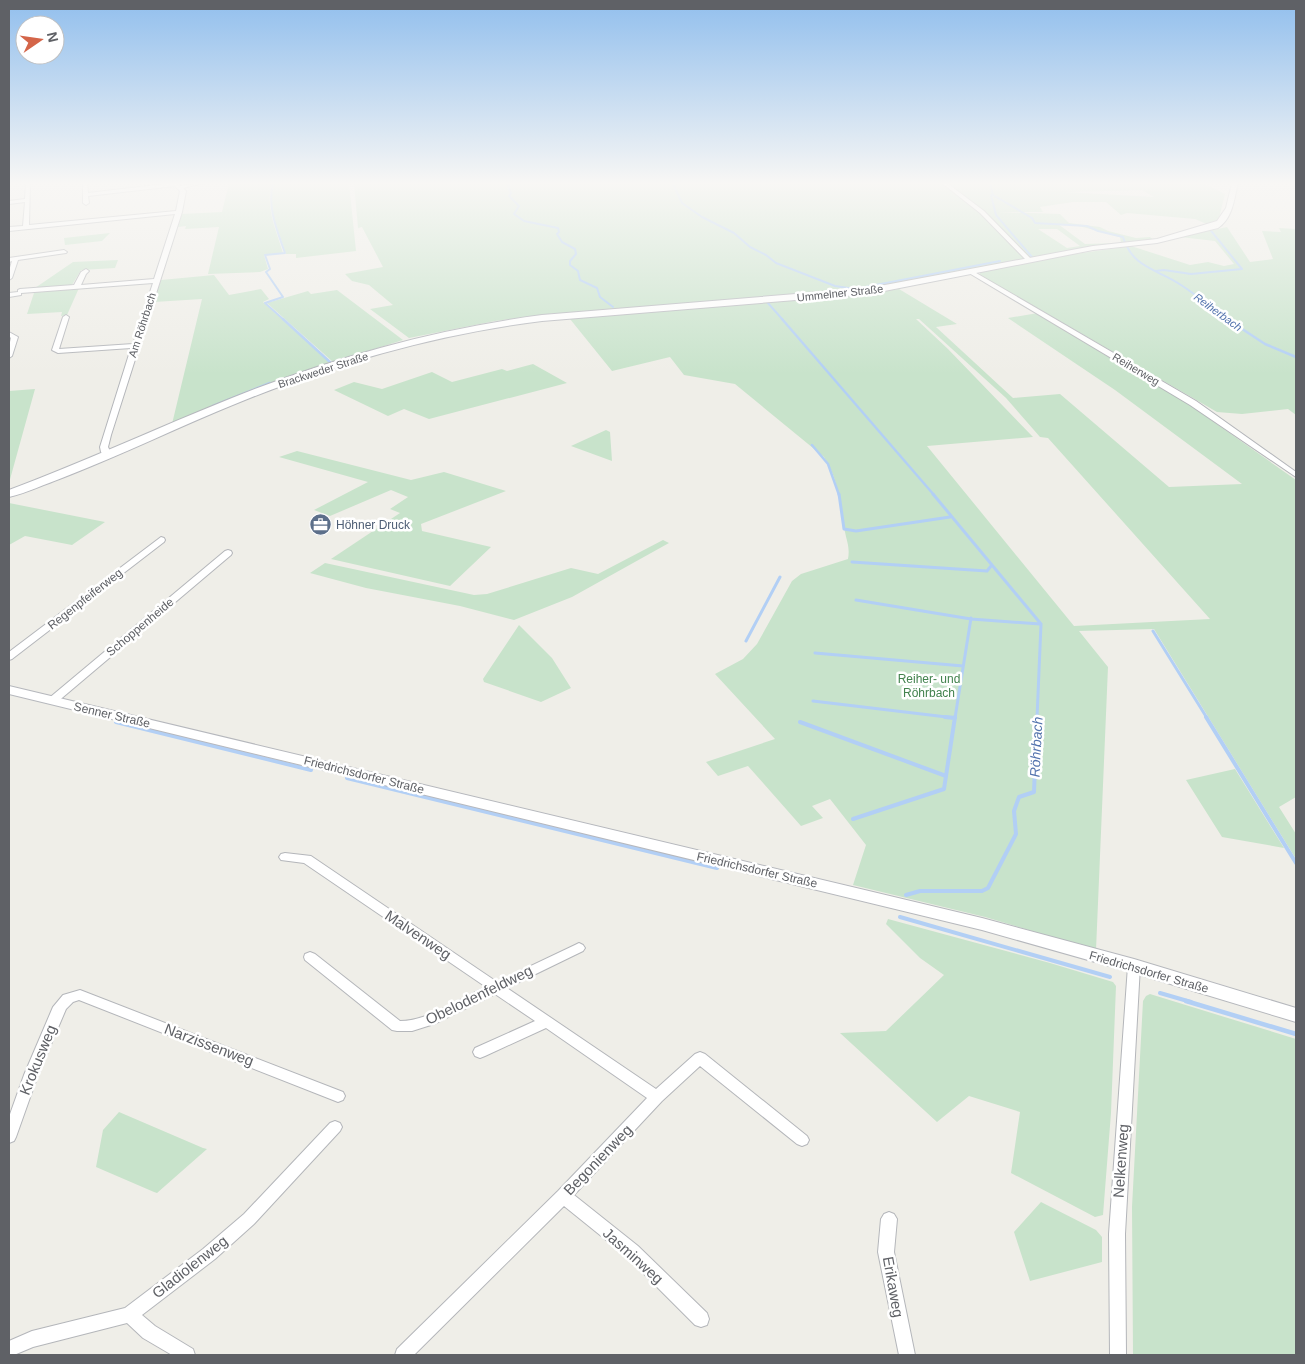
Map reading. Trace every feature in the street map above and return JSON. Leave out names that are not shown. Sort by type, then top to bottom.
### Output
[{"type":"main road","name":"Ummelner Straße","points":[[558,316],[849,294],[1093,248],[1111,247]]},
{"type":"main road","name":"Brackweder Straße","points":[[9,494],[104,457],[262,390],[380,351],[461,331],[521,320],[558,316]]},
{"type":"main road","name":"Senner Straße","points":[[9,690],[214,739]]},
{"type":"main road","name":"Friedrichsdorfer Straße","points":[[214,739],[982,924],[1134,966],[1296,1015]]},
{"type":"street","name":"Am Röhrbach","points":[[104,457],[104,447],[167,247]]},
{"type":"street","points":[[1016,247],[1029,260]]},
{"type":"street","points":[[9,278],[12,259],[64,252]]},
{"type":"street","points":[[77,286],[83,273],[86,271]]},
{"type":"street","name":"Reiherweg","points":[[971,272],[1193,403],[1296,475]]},
{"type":"street","points":[[9,293],[19,294],[20,291],[156,281]]},
{"type":"street","points":[[66,317],[55,350],[135,346]]},
{"type":"street","points":[[9,334],[15,337],[9,356]]},
{"type":"street","name":"Regenpfeiferweg","points":[[9,657],[161,540]]},
{"type":"street","name":"Schoppenheide","points":[[52,700],[228,553]]},
{"type":"street","name":"Malvenweg","points":[[285,857],[307,860],[657,1097]]},
{"type":"street","name":"Obelodenfeldweg","points":[[310,957],[397,1026],[412,1026],[429,1020],[494,987],[579,948]]},
{"type":"street","name":"Nelkenweg","points":[[1118,1355],[1117,1234],[1134,966]]},
{"type":"street","name":"Narzissenweg","points":[[80,994],[338,1096]]},
{"type":"street","name":"Krokusweg","points":[[9,1137],[31,1074],[60,1007],[67,998],[80,994]]},
{"type":"street","points":[[480,1052],[547,1022]]},
{"type":"street","name":"Begonienweg","points":[[404,1355],[563,1196],[657,1097],[700,1058],[802,1140]]},
{"type":"street","name":"Gladiolenweg","points":[[9,1349],[42,1337],[129,1314],[249,1220],[335,1127]]},
{"type":"street","name":"Jasminweg","points":[[563,1196],[632,1251],[701,1319]]},
{"type":"street","name":"Erikaweg","points":[[889,1218],[886,1252],[907,1355]]},
{"type":"street","points":[[129,1314],[149,1332],[187,1355]]},
{"type":"green space","points":[[214,247],[281,247],[283,253],[264,255],[268,269],[260,272],[208,274]]},
{"type":"green space","points":[[283,247],[356,247],[356,251],[296,258],[296,254],[286,254]]},
{"type":"green space","name":"Reiher- und Röhrbach","points":[[372,247],[1104,247],[1072,251],[1075,254],[1133,247],[1190,265],[1208,262],[1224,266],[1234,264],[1220,247],[1240,247],[1250,262],[1273,259],[1268,247],[1296,247],[1296,415],[1288,409],[1242,414],[1217,412],[980,275],[974,269],[881,287],[885,291],[899,289],[957,324],[936,327],[1013,398],[1060,394],[1169,487],[1242,484],[1115,390],[1008,318],[1038,313],[1187,403],[1296,480],[1296,797],[1279,807],[1296,834],[1296,859],[1154,629],[1079,631],[1108,667],[1096,950],[985,917],[853,885],[866,845],[830,799],[812,806],[823,818],[801,826],[748,766],[718,776],[706,762],[775,739],[715,674],[743,659],[757,644],[792,581],[801,574],[848,559],[848,545],[836,484],[824,457],[735,384],[684,375],[670,357],[612,371],[570,319],[560,319],[556,313],[495,321],[409,338],[370,309],[393,305],[369,285],[352,281],[345,274],[383,267]],"holes":[[[916,319],[919,319],[1006,398],[1040,437],[1048,438],[1210,619],[1074,626],[927,446],[1033,437],[948,349]]]},
{"type":"green space","points":[[118,260],[115,268],[81,270],[72,285],[35,288],[73,262]]},
{"type":"green space","points":[[214,275],[229,295],[261,289],[269,299],[263,302],[331,363],[252,389],[172,424],[202,299],[154,302],[161,280]]},
{"type":"green space","points":[[79,288],[67,315],[61,316],[62,312],[27,314],[35,290]]},
{"type":"green space","points":[[337,290],[403,340],[333,362],[267,303],[308,291],[311,294]]},
{"type":"green space","points":[[533,364],[567,383],[429,419],[404,409],[388,416],[334,390],[354,382],[382,389],[432,372],[452,382],[502,369],[507,371]]},
{"type":"green space","points":[[35,389],[9,483],[9,391]]},
{"type":"green space","points":[[606,430],[610,432],[612,461],[571,446]]},
{"type":"green space","points":[[297,451],[411,480],[444,472],[506,491],[421,524],[422,531],[491,547],[450,586],[331,559],[400,513],[390,509],[408,497],[391,490],[330,516],[314,510],[368,482],[279,457]]},
{"type":"green space","points":[[9,503],[105,522],[72,545],[25,536],[9,545]]},
{"type":"green space","points":[[663,540],[669,543],[572,597],[514,620],[460,606],[366,588],[310,573],[325,563],[474,595],[487,594],[571,568],[598,574]]},
{"type":"green space","points":[[519,625],[552,658],[571,688],[541,702],[484,682],[483,679]]},
{"type":"green space","points":[[1235,769],[1284,848],[1222,837],[1186,780]]},
{"type":"green space","points":[[888,919],[1050,963],[1113,982],[1116,986],[1111,1113],[1103,1215],[1095,1217],[1011,1173],[1020,1112],[969,1096],[937,1122],[840,1033],[886,1031],[944,975],[920,958],[886,924]]},
{"type":"green space","points":[[1150,994],[1296,1039],[1296,1355],[1133,1355],[1132,1207],[1143,1001]]},
{"type":"green space","points":[[119,1112],[207,1149],[157,1193],[154,1192],[96,1167],[103,1130]]},
{"type":"green space","points":[[1041,1202],[1096,1230],[1102,1237],[1102,1262],[1030,1281],[1014,1232]]},
{"type":"waterway","points":[[283,247],[285,253],[265,255],[270,269],[266,272],[283,297],[265,303],[284,320]]},
{"type":"waterway","points":[[571,247],[575,249],[576,254],[570,261],[570,265],[578,271],[580,280],[597,288],[600,297],[613,307]]},
{"type":"waterway","name":"Röhrbach","points":[[750,247],[766,255],[776,263],[835,286],[855,289],[1000,261]]},
{"type":"waterway","points":[[1023,247],[1032,257]]},
{"type":"waterway","points":[[1127,247],[1140,262],[1181,285],[1229,320]]},
{"type":"waterway","name":"Reiherbach","points":[[1155,271],[1164,270],[1191,274],[1242,269],[1224,247]]},
{"type":"waterway","points":[[767,302],[783,320]]},
{"type":"waterway","points":[[283,319],[331,363]]},
{"type":"waterway","points":[[782,319],[934,495]]},
{"type":"waterway","name":"Reiherbach","points":[[1227,319],[1265,344],[1296,357]]},
{"type":"waterway","points":[[213,406],[270,383]]},
{"type":"waterway","points":[[812,445],[828,464],[839,495]]},
{"type":"waterway","points":[[839,494],[844,529],[856,531],[950,517]]},
{"type":"waterway","points":[[933,494],[1041,624],[1037,718]]},
{"type":"waterway","points":[[852,562],[987,571],[991,566]]},
{"type":"waterway","points":[[746,641],[780,577]]},
{"type":"waterway","points":[[856,600],[971,619]]},
{"type":"waterway","points":[[955,718],[971,619]]},
{"type":"waterway","points":[[971,619],[1040,624]]},
{"type":"waterway","points":[[1153,631],[1207,718]]},
{"type":"waterway","points":[[815,653],[963,666]]},
{"type":"waterway","points":[[813,701],[955,718]]},
{"type":"waterway","points":[[945,717],[955,718]]},
{"type":"waterway","name":"Röhrbach","points":[[906,895],[920,891],[982,891],[988,888],[1016,834],[1014,811],[1019,797],[1034,792],[1037,717]]},
{"type":"waterway","points":[[1206,717],[1296,863]]},
{"type":"waterway","points":[[946,776],[955,718]]},
{"type":"waterway","points":[[116,722],[311,770]]},
{"type":"waterway","points":[[800,722],[946,776]]},
{"type":"waterway","points":[[853,819],[944,789],[946,776]]},
{"type":"waterway","points":[[347,778],[717,868]]},
{"type":"waterway","name":"Röhrbach","points":[[900,917],[1110,977]]},
{"type":"waterway","name":"Röhrbach","points":[[1160,993],[1191,1002]]},
{"type":"waterway","name":"Röhrbach","points":[[1186,1001],[1296,1034]]},
{"type":"place","name":"Höhner Druck","points":[[320,525]]}]
